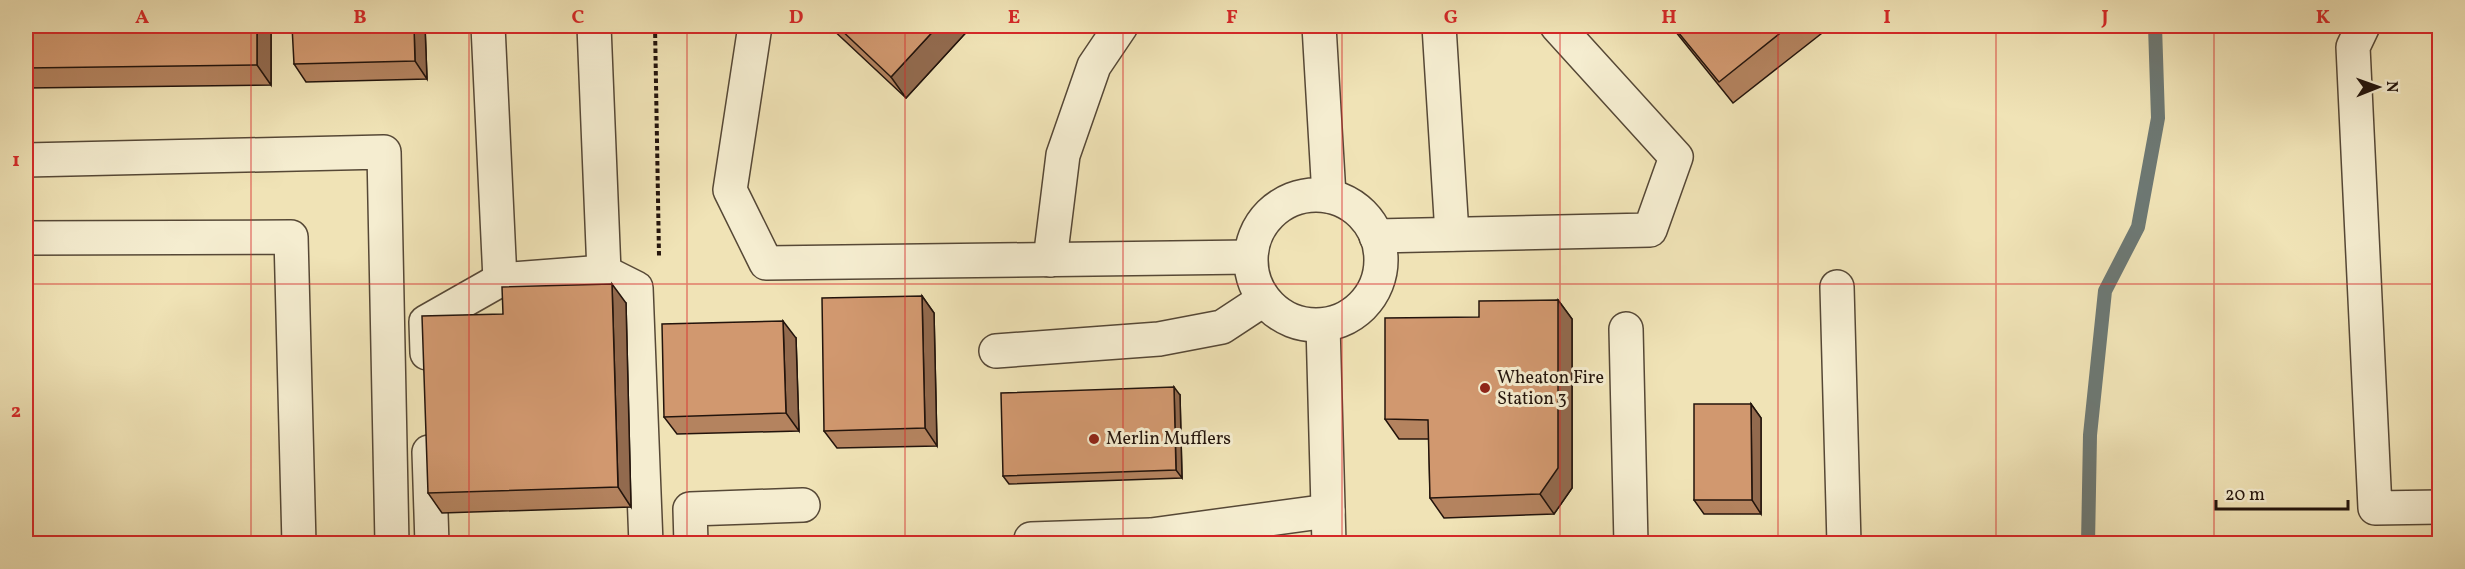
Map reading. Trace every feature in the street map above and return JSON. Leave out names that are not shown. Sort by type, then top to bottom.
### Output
[{"type":"street","points":[[488,26],[500,280]]},
{"type":"street","points":[[594,26],[604,272]]},
{"type":"street","points":[[755,26],[730,190],[766,263],[1250,257]]},
{"type":"street","points":[[1050,260],[1063,155],[1094,66],[1121,26]]},
{"type":"street","points":[[1319,26],[1329,196]]},
{"type":"street","points":[[1439,26],[1452,234]]},
{"type":"street","points":[[1376,236],[1650,230],[1676,157],[1557,26]]},
{"type":"street","points":[[2363,26],[2353,48],[2375,508],[2439,507]]},
{"type":"street","points":[[26,160],[384,152],[392,543]]},
{"type":"street","points":[[1306,195],[1329,196],[1349,204],[1366,219],[1376,236],[1381,256],[1379,276],[1372,294],[1359,309],[1342,320],[1323,325],[1301,324],[1280,315],[1263,300],[1253,280],[1250,257],[1255,235],[1267,216],[1284,202],[1306,195]]},
{"type":"street","points":[[26,238],[291,237],[299,543]]},
{"type":"street","points":[[428,380],[426,322],[500,280],[604,272],[636,288],[646,543]]},
{"type":"street","points":[[1837,287],[1844,543]]},
{"type":"street","points":[[996,351],[1159,339],[1222,327],[1263,300]]},
{"type":"street","points":[[1323,325],[1329,543]]},
{"type":"street","points":[[1626,329],[1631,543]]},
{"type":"street","points":[[429,427],[432,543]]},
{"type":"street","points":[[691,543],[690,509],[803,506]]},
{"type":"street","points":[[1031,539],[1151,535],[1328,511]]},
{"type":"building","points":[[26,26],[257,26],[257,65],[26,68]]},
{"type":"building","points":[[292,26],[414,26],[415,61],[294,64]]},
{"type":"building","points":[[837,26],[938,26],[891,77]]},
{"type":"building","points":[[1673,26],[1789,26],[1719,82]]},
{"type":"building","points":[[612,284],[618,487],[428,493],[422,316],[503,314],[502,287]]},
{"type":"building","points":[[922,296],[925,428],[824,431],[822,298]]},
{"type":"building","name":"Wheaton Fire Station 3","points":[[1558,300],[1558,468],[1540,494],[1430,498],[1428,420],[1385,419],[1385,318],[1479,317],[1479,301]]},
{"type":"building","points":[[783,321],[786,413],[664,417],[662,324]]},
{"type":"building","name":"Merlin Mufflers","points":[[1174,387],[1176,470],[1003,476],[1001,393]]},
{"type":"building","points":[[1694,404],[1751,404],[1752,500],[1694,500]]},
{"type":"waterway","points":[[2088,544],[2090,435],[2105,291],[2138,227],[2158,118],[2155,26]]},
{"type":"place","name":"Wheaton Fire Station 3","points":[[1485,388]]},
{"type":"place","name":"Merlin Mufflers","points":[[1094,439]]}]
